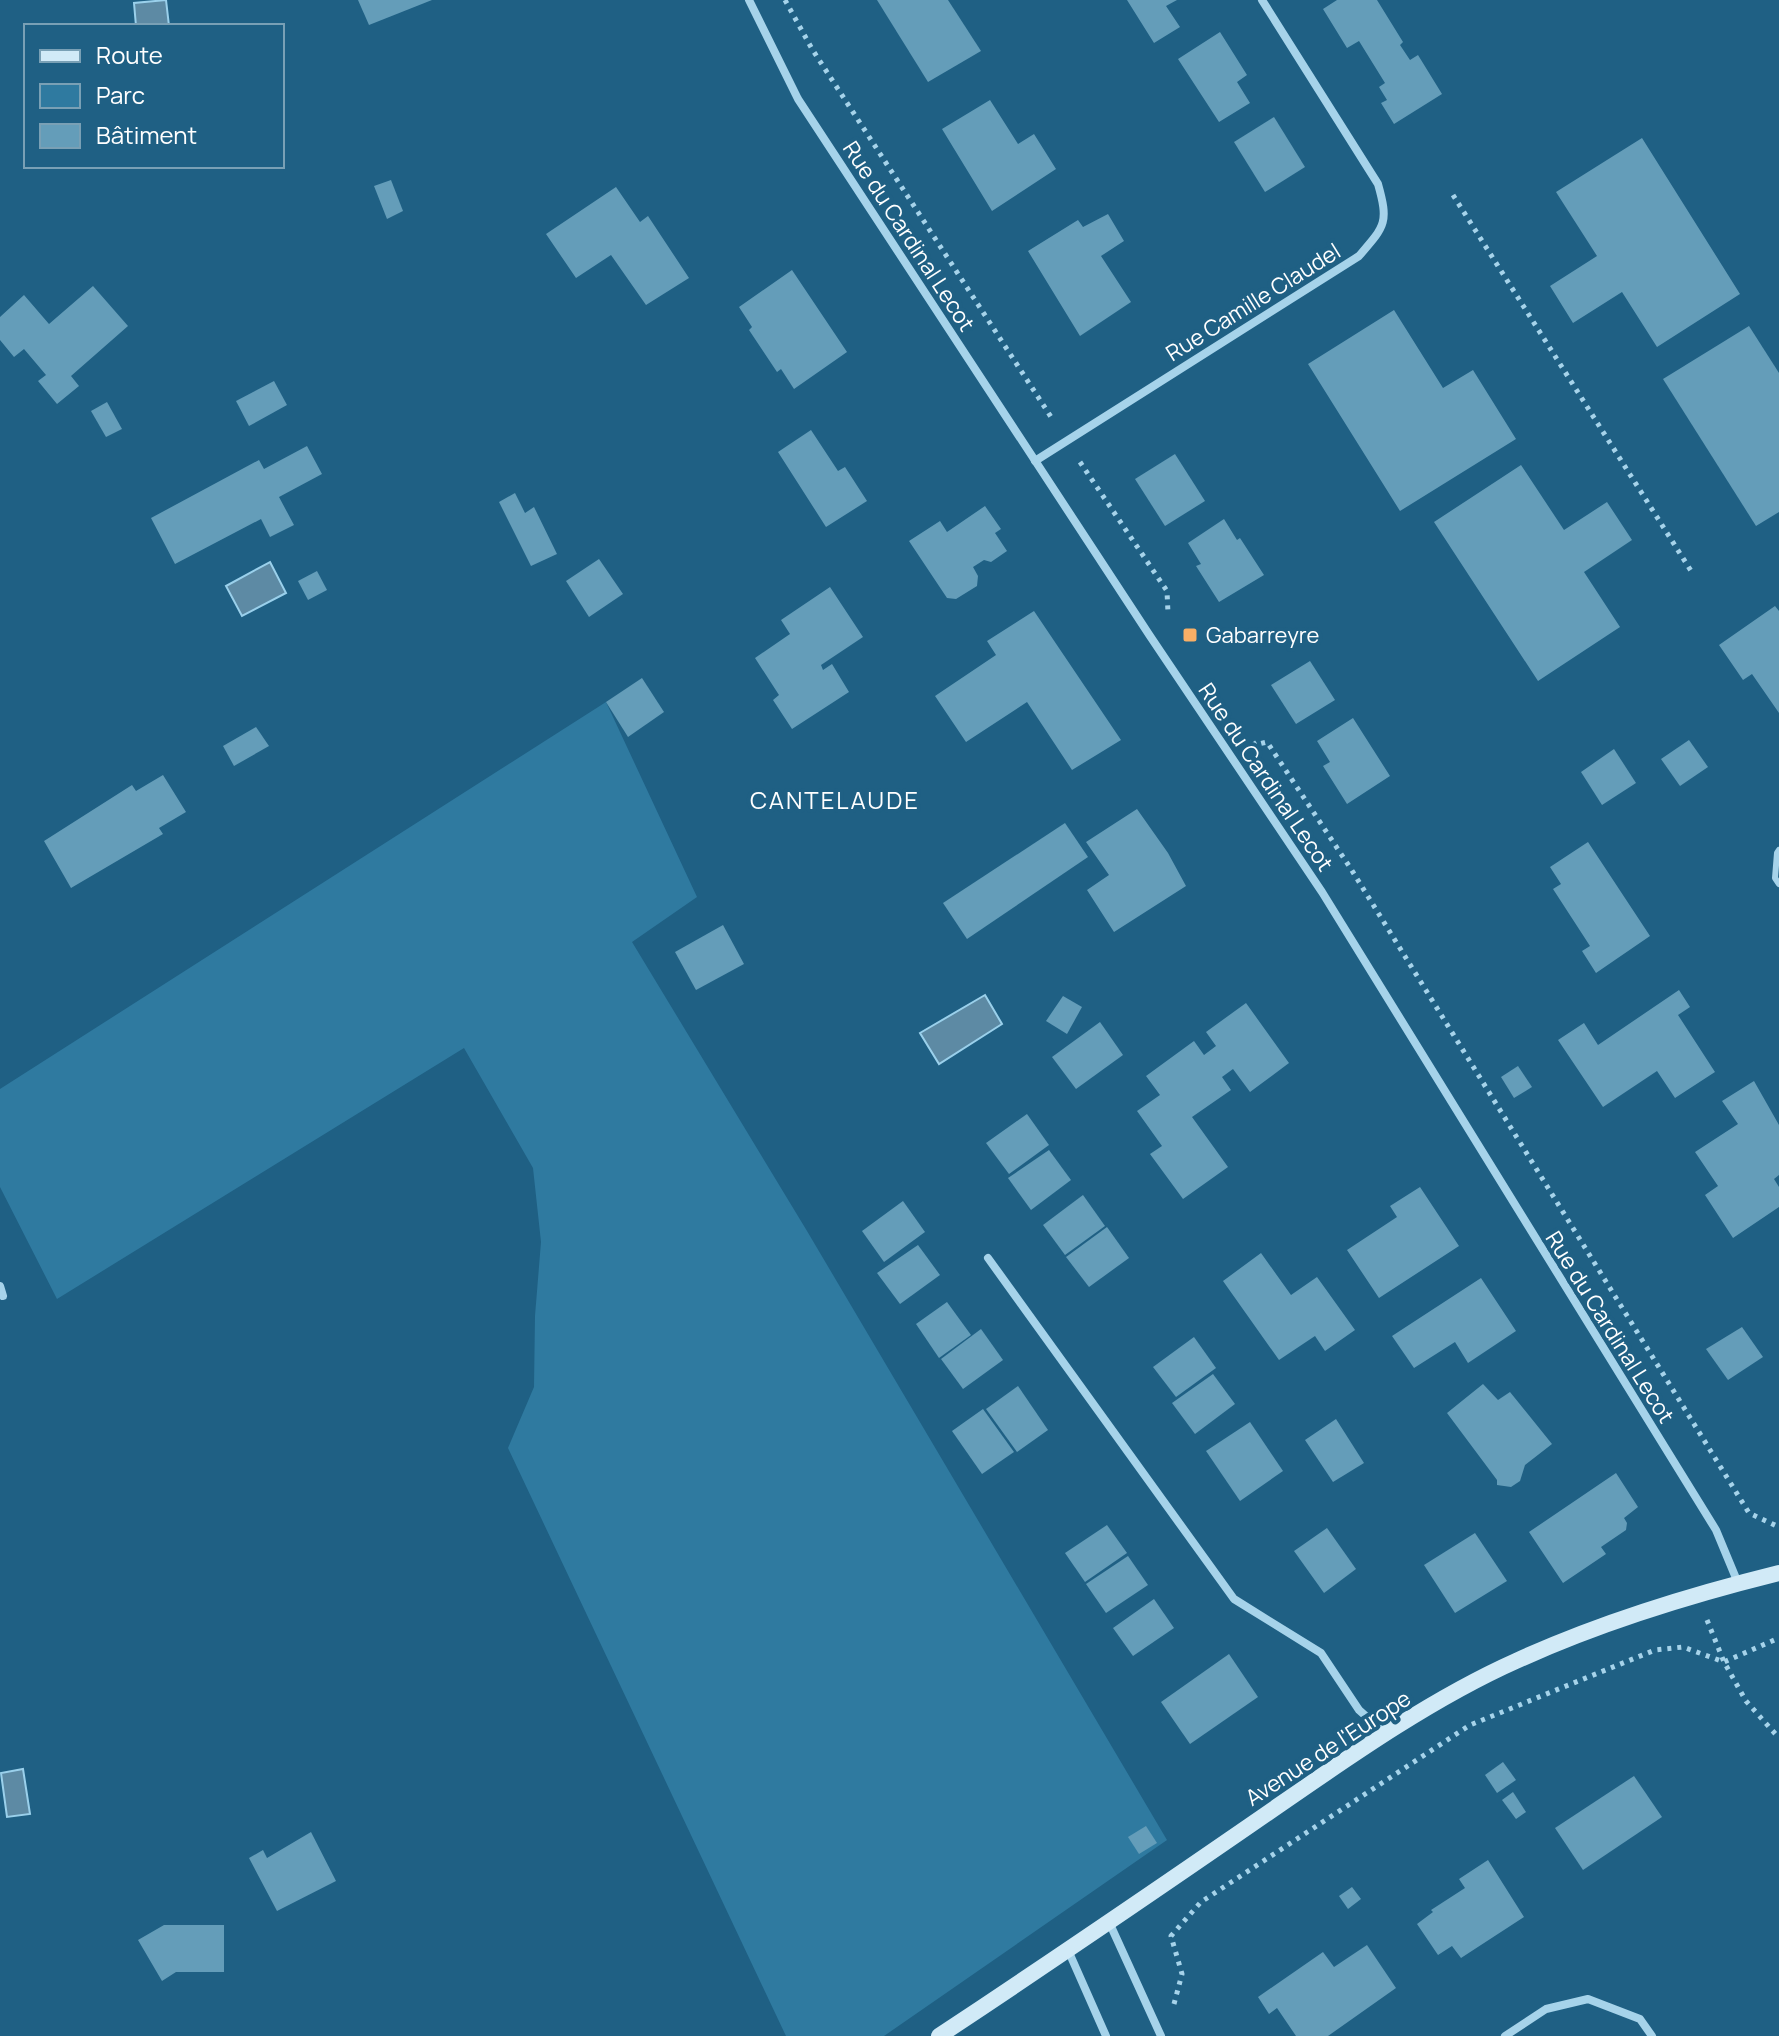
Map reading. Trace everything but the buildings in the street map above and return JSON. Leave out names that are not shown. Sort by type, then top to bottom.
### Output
[{"type":"street","name":"Rue du Cardinal Lecot","points":[[749,0],[798,99],[1322,892],[1716,1530],[1738,1583]]},
{"type":"street","name":"Rue Camille Claudel","points":[[1035,461],[1359,256],[1380,232],[1386,211],[1378,184],[1262,0]]},
{"type":"street","points":[[988,1258],[1234,1599],[1321,1653],[1359,1710],[1387,1735]]},
{"type":"street","points":[[0,1286],[3,1296]]},
{"type":"street","name":"Avenue de l'Europe","points":[[939,2036],[1333,1768],[1454,1693],[1516,1661],[1622,1621],[1738,1583],[1779,1573]]},
{"type":"street","points":[[1109,1922],[1161,2036]]},
{"type":"street","points":[[1068,1950],[1106,2036]]},
{"type":"street","points":[[1505,2036],[1546,2009],[1588,1999],[1640,2019],[1652,2036]]},
{"type":"lane","points":[[1779,850],[1775,878],[1779,884]]},
{"type":"path","points":[[785,0],[820,62],[1167,591],[1166,610],[1174,623]]},
{"type":"path","points":[[1453,195],[1693,574]]},
{"type":"path","points":[[1247,733],[1255,745],[1267,742],[1351,869],[1749,1513],[1779,1527]]},
{"type":"path","points":[[1698,1596],[1724,1662],[1746,1701],[1779,1738]]},
{"type":"path","points":[[1174,2005],[1182,1974],[1171,1936],[1201,1902],[1470,1725],[1655,1650],[1683,1647],[1724,1662],[1779,1638]]},
{"type":"green space","points":[[606,702],[697,897],[632,942],[807,1231],[1167,1840],[884,2036],[786,2036],[508,1448],[534,1387],[535,1316],[541,1242],[533,1168],[464,1048],[57,1299],[0,1187],[0,1089]]},
{"type":"shaded area","points":[[166,0],[169,24],[136,24],[134,3]]},
{"type":"shaded area","points":[[270,562],[286,593],[242,616],[226,586]]},
{"type":"shaded area","points":[[985,995],[1002,1024],[939,1064],[920,1033]]},
{"type":"shaded area","points":[[23,1769],[30,1814],[7,1817],[1,1773]]},
{"type":"place","name":"Gabarreyre","points":[[1190,635]]},
{"type":"district","name":"CANTELAUDE","points":[[835,801]]}]
